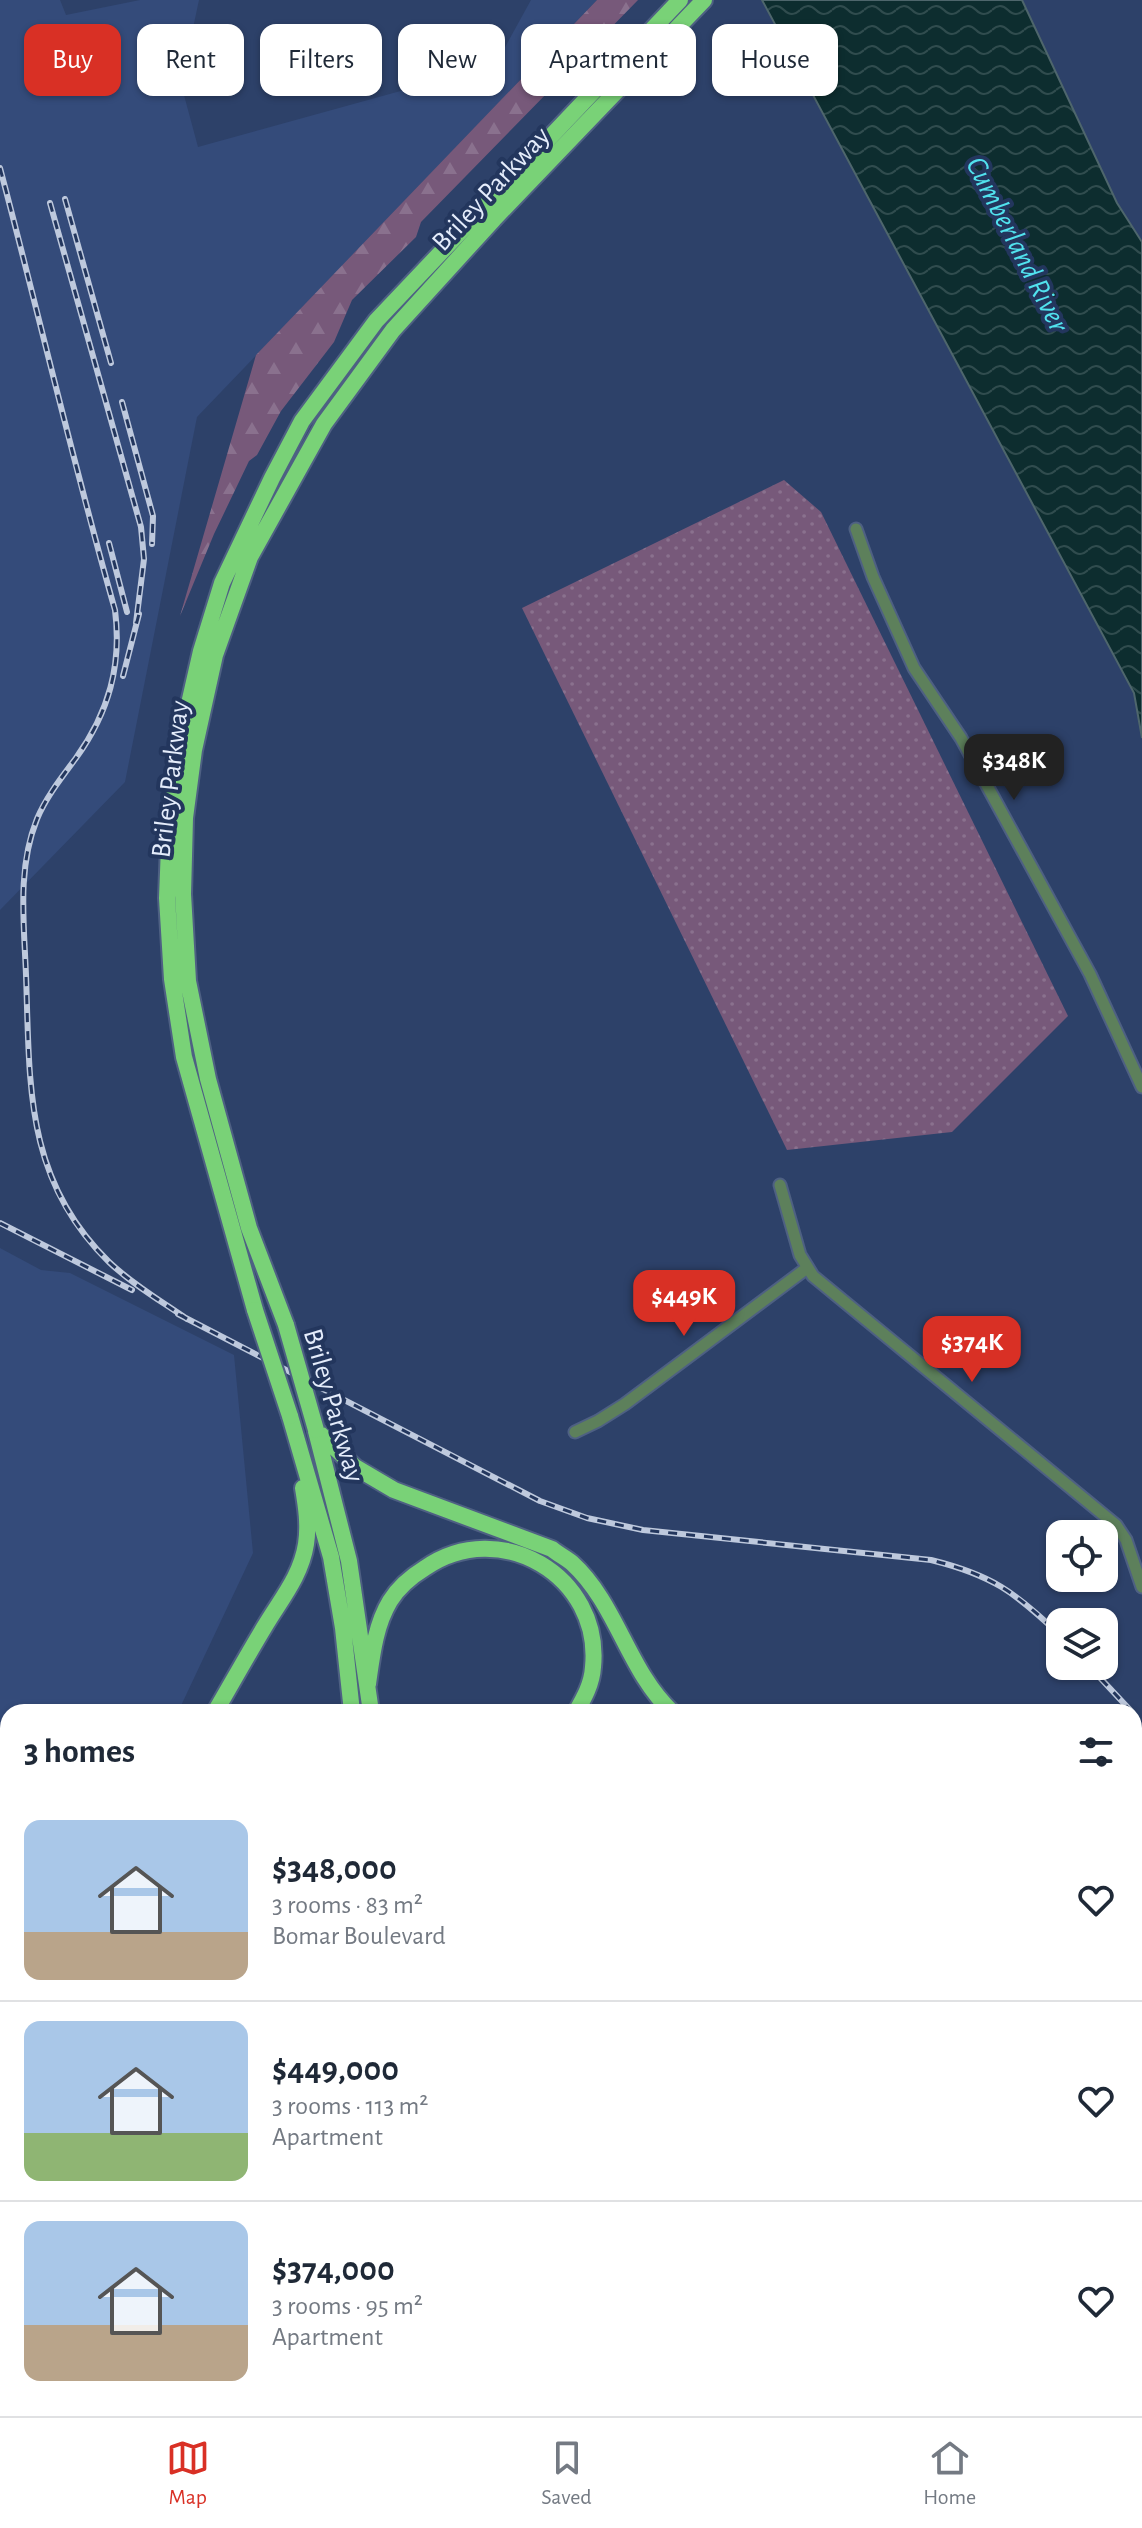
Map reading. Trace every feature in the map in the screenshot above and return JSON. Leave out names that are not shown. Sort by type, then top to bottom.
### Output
[{"type":"highway","name":"Briley Parkway","points":[[351,1704],[331,1557],[300,1447],[255,1310],[184,1057],[172,979],[167,898],[170,821],[183,730],[201,651],[222,583],[302,421],[376,321],[680,0]]},
{"type":"highway","name":"Briley Parkway","points":[[370,1704],[349,1561],[316,1430],[286,1325],[249,1228],[208,1079],[188,981],[183,894],[185,818],[194,750],[215,655],[250,557],[324,424],[393,330],[494,219],[704,0]]},
{"type":"highway","points":[[316,1430],[355,1467],[394,1490],[552,1549],[572,1564],[604,1606],[653,1692],[664,1704]]},
{"type":"highway","points":[[220,1704],[301,1565],[307,1541],[307,1513],[300,1447]]},
{"type":"highway","points":[[368,1684],[380,1623],[390,1600],[419,1571],[447,1556],[491,1548],[515,1552],[538,1561],[558,1575],[574,1594],[586,1618],[592,1642],[593,1667],[588,1690],[580,1704]]},
{"type":"street","points":[[856,529],[873,577],[914,668],[961,738],[1090,974],[1142,1087]]},
{"type":"street","points":[[780,1185],[797,1245],[807,1268],[824,1287],[1116,1525],[1126,1540],[1142,1587]]},
{"type":"street","points":[[575,1432],[625,1404],[807,1268]]},
{"type":"shaded area","points":[[0,0],[60,0],[66,15],[140,0],[199,0],[194,24],[137,24],[137,96],[184,96],[198,147],[398,92],[398,96],[505,96],[197,417],[125,782],[0,910]]},
{"type":"shaded area","points":[[531,0],[597,0],[574,24],[521,24],[521,79],[505,96],[505,47]]},
{"type":"shaded area","points":[[0,1248],[41,1270],[70,1273],[234,1355],[253,1553],[182,1704],[0,1704]]},
{"type":"green space","points":[[597,0],[638,0],[615,24],[574,24]]},
{"type":"green space","points":[[521,79],[521,96],[544,96],[421,222],[416,237],[352,300],[334,342],[281,411],[257,455],[249,461],[180,616],[256,355]]},
{"type":"green space","points":[[784,480],[821,512],[1068,1016],[952,1132],[787,1150],[522,608]]},
{"type":"water","name":"Cumberland River","points":[[762,0],[1022,0],[1117,203],[1142,242],[1142,738],[1134,693],[814,96],[838,96],[838,24],[775,24]]},
{"type":"railway","points":[[0,168],[115,610],[117,630],[114,669],[105,705],[87,741],[41,811],[27,857],[23,896],[24,935],[29,1054],[37,1128],[46,1163],[61,1197],[81,1230],[118,1270],[187,1319]]},
{"type":"railway","points":[[65,199],[111,363]]},
{"type":"railway","points":[[50,203],[141,527],[144,559],[136,623]]},
{"type":"railway","points":[[122,402],[153,516],[152,544]]},
{"type":"railway","points":[[109,543],[127,612]]},
{"type":"railway","points":[[123,676],[139,614]]},
{"type":"railway","points":[[0,1223],[132,1290]]},
{"type":"railway","points":[[178,1314],[540,1501],[587,1518],[643,1530],[931,1560],[971,1572],[1002,1587],[1046,1622]]},
{"type":"railway","points":[[1102,1680],[1125,1704]]}]
